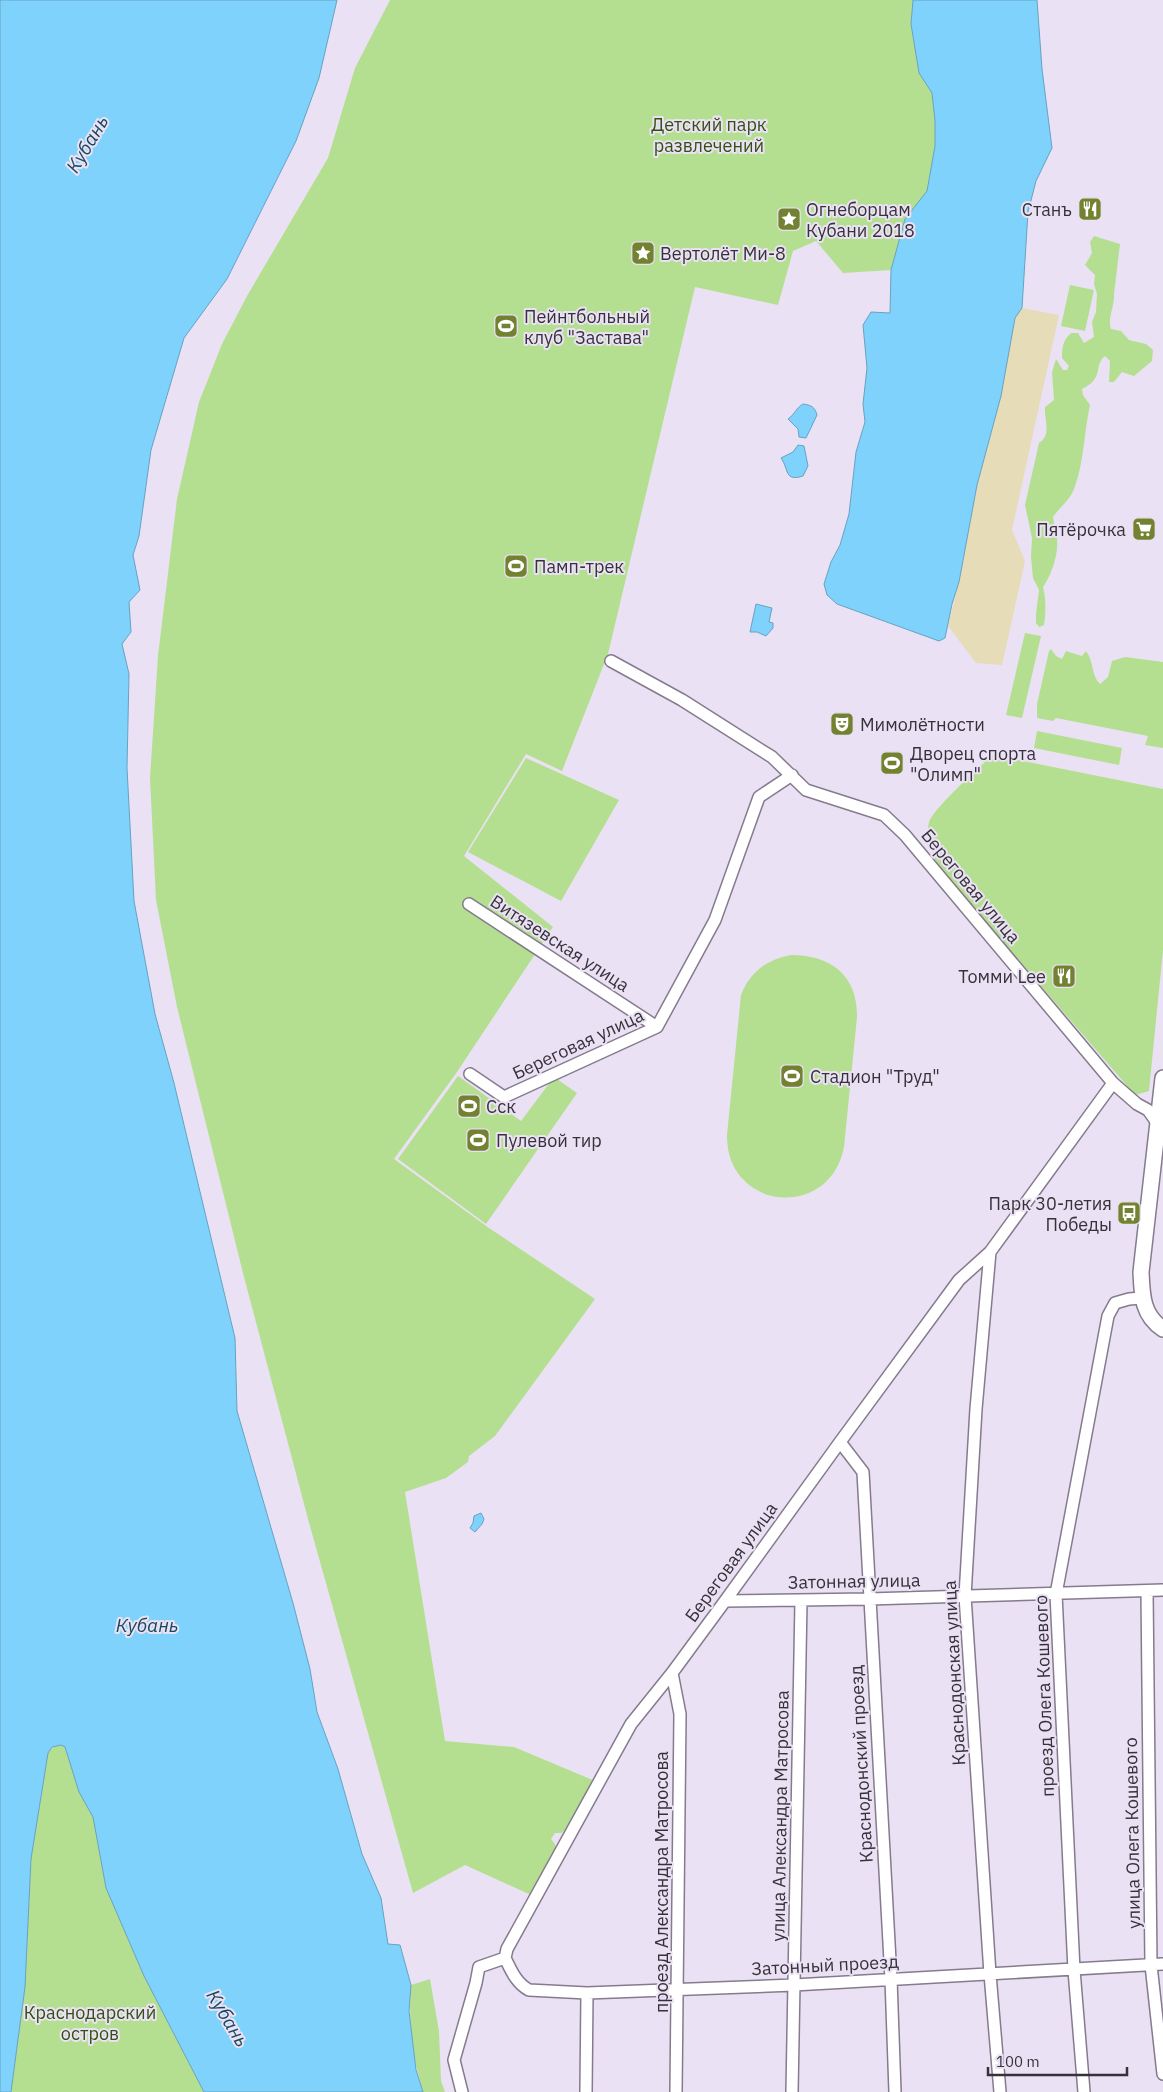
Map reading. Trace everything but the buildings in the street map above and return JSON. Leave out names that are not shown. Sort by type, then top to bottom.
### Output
[{"type":"main road","points":[[1163,1078],[1161,1126],[1141,1272],[1142,1298],[1147,1312],[1155,1323],[1163,1329]]},
{"type":"street","name":"Береговая улица","points":[[611,661],[682,700],[772,757],[806,790],[884,815],[896,826],[1113,1084],[1137,1104],[1148,1110],[1161,1126]]},
{"type":"street","name":"Береговая улица","points":[[470,1074],[504,1097],[657,1027],[715,920],[759,797],[792,775]]},
{"type":"street","name":"Витязевская улица","points":[[469,904],[657,1027]]},
{"type":"street","name":"Береговая улица","points":[[505,1958],[507,1949],[631,1724],[725,1602],[959,1280],[990,1252],[1113,1084]]},
{"type":"street","name":"Краснодонская улица","points":[[990,1252],[976,1408],[965,1596],[990,1974],[1000,2092]]},
{"type":"street","name":"проезд Олега Кошевого","points":[[1084,2092],[1074,1970],[1056,1594],[1108,1316],[1115,1303],[1142,1298]]},
{"type":"street","name":"Краснодонский проезд","points":[[840,1442],[863,1472],[892,1979],[895,2092]]},
{"type":"street","name":"Затонная улица","points":[[725,1602],[1163,1590]]},
{"type":"street","name":"улица Олега Кошевого","points":[[1147,1591],[1151,1965],[1163,2074]]},
{"type":"street","name":"улица Александра Матросова","points":[[792,2092],[801,1601]]},
{"type":"street","name":"проезд Александра Матросова","points":[[672,1673],[680,1714],[676,2092]]},
{"type":"street","name":"Затонный проезд","points":[[505,1958],[522,1986],[529,1990],[587,1993],[794,1985],[1163,1964]]},
{"type":"street","points":[[462,2092],[454,2060],[476,1983],[478,1967],[505,1958]]},
{"type":"street","points":[[586,2092],[587,1993]]},
{"type":"green space","name":"Детский парк развлечений","points":[[390,0],[913,0],[911,24],[919,73],[932,93],[935,121],[935,146],[927,191],[905,219],[891,270],[843,273],[816,241],[793,251],[778,305],[695,287],[608,654],[562,771],[526,754],[464,856],[553,927],[457,1072],[394,1159],[489,1228],[595,1299],[495,1436],[469,1456],[468,1462],[446,1478],[405,1492],[445,1741],[514,1747],[595,1781],[567,1829],[561,1833],[555,1833],[551,1839],[556,1849],[531,1895],[465,1865],[413,1893],[308,1519],[244,1277],[177,1007],[156,900],[150,778],[158,656],[177,499],[199,402],[222,344],[247,296],[328,158],[355,68]]},
{"type":"green space","points":[[1094,236],[1120,244],[1110,321],[1111,329],[1121,331],[1129,340],[1146,344],[1153,350],[1152,361],[1134,376],[1122,372],[1114,382],[1109,382],[1110,361],[1105,356],[1094,381],[1082,389],[1083,395],[1090,405],[1082,458],[1074,489],[1053,517],[1057,537],[1057,550],[1052,570],[1043,587],[1045,620],[1044,625],[1039,627],[1036,623],[1036,614],[1039,590],[1033,578],[1032,538],[1025,505],[1039,443],[1043,440],[1046,432],[1045,407],[1054,400],[1052,372],[1056,359],[1063,370],[1067,370],[1069,366],[1062,358],[1066,338],[1071,333],[1078,333],[1084,343],[1094,337],[1092,322],[1096,312],[1097,294],[1094,284],[1095,275],[1085,265],[1092,253],[1090,242]]},
{"type":"green space","points":[[1070,285],[1094,290],[1085,331],[1061,326]]},
{"type":"green space","points":[[1025,633],[1041,636],[1022,718],[1006,715]]},
{"type":"green space","points":[[1051,649],[1056,656],[1062,659],[1066,651],[1082,656],[1086,651],[1100,684],[1108,677],[1112,661],[1125,657],[1163,662],[1163,748],[1145,745],[1148,736],[1056,718],[1053,721],[1037,718],[1037,704]]},
{"type":"green space","points":[[1037,731],[1122,748],[1119,765],[1034,748]]},
{"type":"green space","points":[[993,755],[1163,789],[1163,950],[1149,1091],[1135,1095],[938,867],[929,839],[929,822],[948,798]]},
{"type":"green space","points":[[526,758],[619,800],[561,901],[468,852]]},
{"type":"green space","name":"Стадион \"Труд\"","points":[[792,955],[819,959],[840,971],[853,990],[857,1017],[844,1147],[835,1171],[820,1187],[801,1196],[780,1197],[760,1192],[743,1179],[731,1160],[727,1135],[741,995],[754,973],[767,963]]},
{"type":"green space","name":"Пулевой тир","points":[[458,1076],[521,1121],[554,1077],[577,1093],[486,1224],[398,1159]]},
{"type":"green space","name":"Краснодарский остров","points":[[56,1745],[65,1747],[79,1792],[93,1817],[106,1888],[144,1976],[204,2092],[11,2092],[25,1987],[31,1859],[48,1752]]},
{"type":"green space","points":[[430,1979],[439,2031],[441,2081],[445,2092],[423,2092],[416,2066],[412,2039],[411,1985]]},
{"type":"sand","points":[[1022,308],[1059,315],[1012,530],[1025,561],[1002,665],[976,663],[948,626],[959,582],[977,485],[1001,396],[1015,318]]},
{"type":"water","name":"Кубань","points":[[0,0],[337,0],[319,78],[296,141],[227,279],[184,338],[151,450],[139,536],[133,555],[140,590],[129,602],[131,632],[122,644],[129,674],[127,768],[134,901],[155,1014],[174,1083],[235,1338],[237,1411],[293,1603],[310,1669],[317,1712],[338,1769],[362,1854],[381,1898],[388,1944],[400,1945],[411,1985],[409,2011],[416,2070],[423,2092],[204,2092],[144,1976],[106,1888],[93,1817],[79,1792],[65,1747],[61,1745],[52,1747],[48,1753],[31,1859],[25,1987],[11,2092],[0,2092]]},
{"type":"water","points":[[913,0],[1037,0],[1042,69],[1052,148],[1036,181],[1028,212],[1022,308],[1015,318],[1001,396],[977,485],[959,582],[945,638],[939,641],[837,604],[827,595],[824,584],[831,562],[840,545],[849,514],[856,452],[865,422],[863,404],[867,368],[863,325],[871,312],[890,313],[891,270],[905,219],[927,191],[935,146],[932,93],[919,73],[911,24]]},
{"type":"water","points":[[803,404],[812,407],[817,415],[806,438],[799,437],[798,429],[788,419]]},
{"type":"water","points":[[798,445],[804,446],[808,466],[803,476],[793,477],[788,473],[781,458],[793,452]]},
{"type":"water","points":[[756,604],[772,608],[769,622],[773,623],[773,628],[766,636],[757,632],[750,632]]},
{"type":"water","points":[[481,1513],[484,1519],[475,1532],[470,1528],[474,1516]]},
{"type":"place","name":"Станъ","points":[[1090,209]]},
{"type":"place","name":"Огнеборцам Кубани 2018","points":[[789,219]]},
{"type":"place","name":"Вертолёт Ми-8","points":[[643,253]]},
{"type":"place","name":"Пейнтбольный клуб \"Застава\"","points":[[506,326]]},
{"type":"place","name":"Пятёрочка","points":[[1144,529]]},
{"type":"place","name":"Памп-трек","points":[[516,566]]},
{"type":"place","name":"Мимолётности","points":[[842,724]]},
{"type":"place","name":"Дворец спорта \"Олимп\"","points":[[892,763]]},
{"type":"place","name":"Томми Lee","points":[[1064,976]]},
{"type":"place","name":"Стадион \"Труд\"","points":[[792,1076]]},
{"type":"place","name":"Сск","points":[[469,1106]]},
{"type":"place","name":"Пулевой тир","points":[[478,1140]]},
{"type":"place","name":"Парк 30-летия Победы","points":[[1129,1213]]}]
